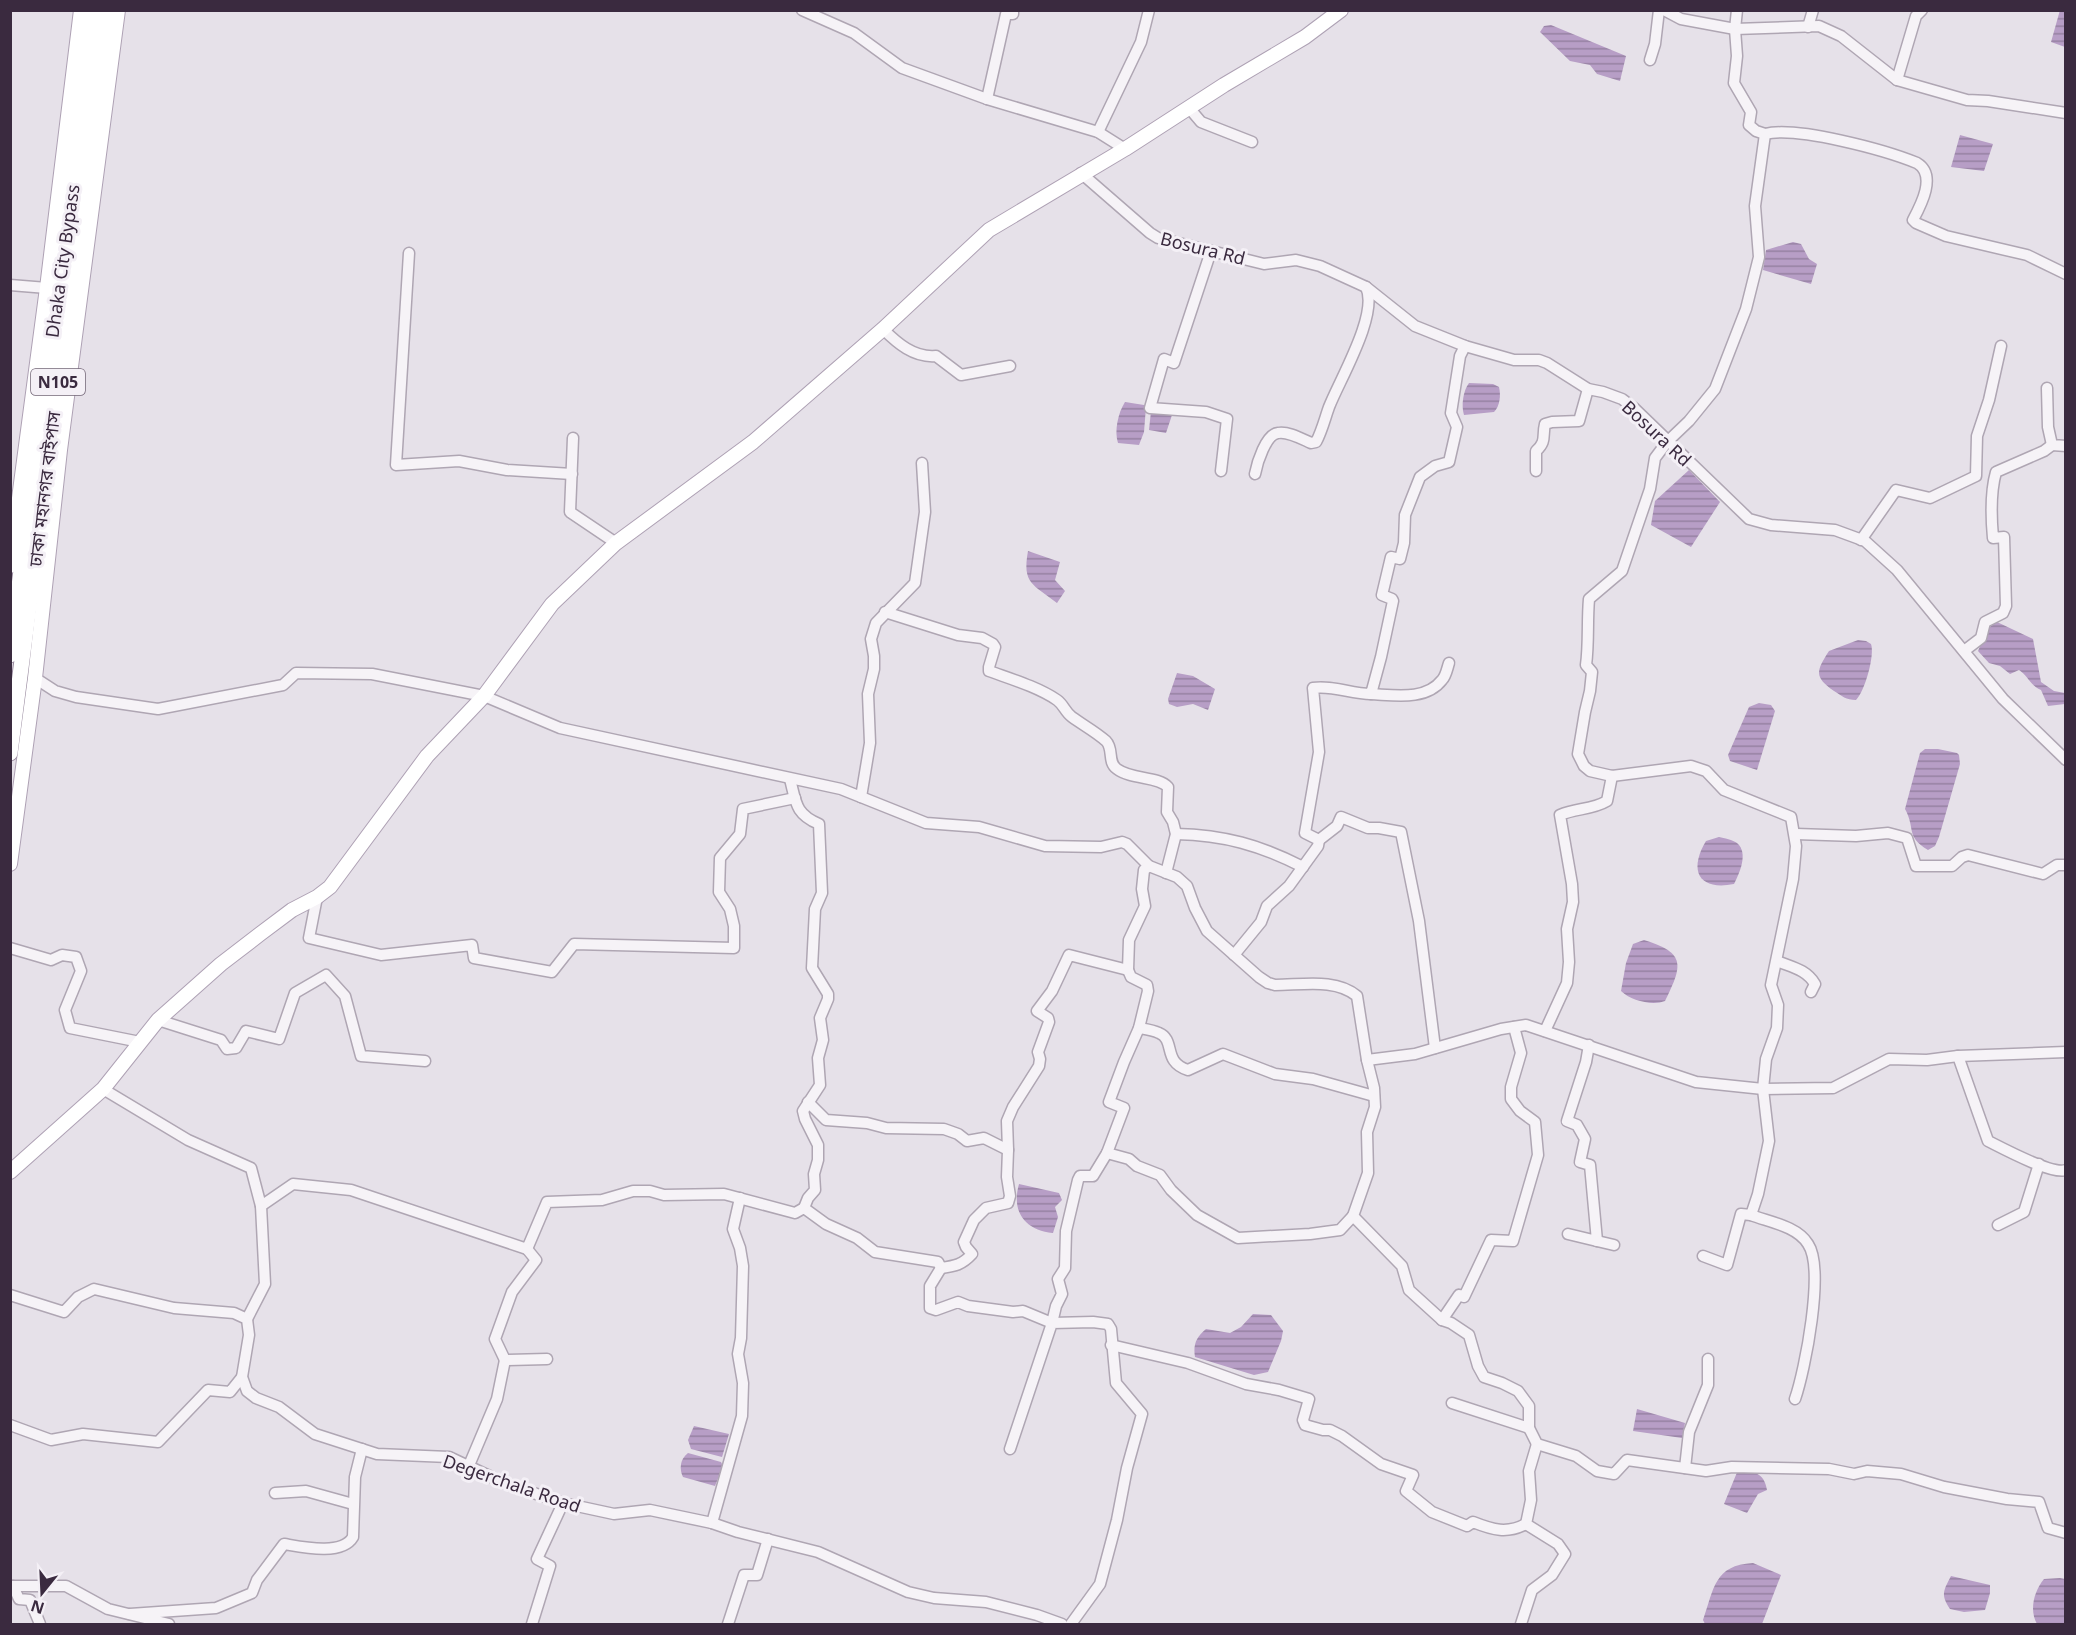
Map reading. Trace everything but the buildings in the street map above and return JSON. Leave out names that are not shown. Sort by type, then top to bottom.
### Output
[{"type":"highway","name":"Dhaka City Bypass","points":[[10,655],[94,10]]},
{"type":"highway","name":"ঢাকা মহানগর বাইপাস","points":[[10,753],[106,10]]},
{"type":"main road","points":[[10,566],[81,10]]},
{"type":"main road","points":[[10,864],[35,678],[60,450],[118,10]]},
{"type":"main road","points":[[10,1172],[103,1089],[158,1020],[221,964],[292,910],[317,897],[330,887],[427,756],[484,696],[552,604],[616,543],[753,442],[882,329],[989,230],[1190,109],[1224,85],[1305,37],[1341,10]]},
{"type":"street","points":[[801,10],[854,33],[902,68],[987,99],[1098,132],[1125,149]]},
{"type":"street","points":[[987,99],[1006,14],[1013,14],[1013,10]]},
{"type":"street","points":[[1098,132],[1141,42],[1149,10]]},
{"type":"street","points":[[1650,60],[1662,10],[1681,19],[1735,29],[1819,26],[1831,31],[1869,57],[1897,80],[1967,100],[2066,113]]},
{"type":"street","points":[[1737,10],[1735,29],[1737,56],[1734,83],[1751,112],[1749,125],[1756,131],[1765,134],[1777,131],[1874,148],[1917,163],[1922,166],[1927,179],[1923,198],[1913,220],[1916,223],[1946,236],[2027,255],[2066,274]]},
{"type":"street","points":[[1808,27],[1813,10]]},
{"type":"street","points":[[1897,80],[1916,12]]},
{"type":"street","points":[[1190,109],[1201,122],[1252,142]]},
{"type":"street","points":[[1751,1215],[1758,1194],[1769,1141],[1763,1089],[1766,1059],[1777,1028],[1778,1005],[1771,985],[1790,900],[1796,846],[1796,834],[1791,817],[1724,790],[1706,771],[1691,765],[1612,776],[1590,771],[1584,766],[1578,754],[1592,672],[1586,665],[1589,642],[1587,626],[1589,600],[1622,571],[1650,489],[1655,458],[1715,389],[1746,309],[1759,257],[1755,206],[1765,134]]},
{"type":"street","name":"Bosura Rd","points":[[1081,173],[1158,238],[1264,264],[1296,260],[1320,266],[1366,287],[1415,326],[1465,346],[1514,360],[1539,360],[1548,363],[1588,389],[1622,399],[1749,519],[1771,525],[1835,530],[1861,540],[1897,570],[2003,699],[2066,760]]},
{"type":"street","points":[[1211,251],[1174,363],[1164,359],[1150,408],[1206,412],[1227,419],[1221,471]]},
{"type":"street","points":[[410,253],[396,465],[459,461],[507,470],[572,474]]},
{"type":"street","points":[[10,285],[47,288]]},
{"type":"street","points":[[1255,474],[1259,456],[1273,435],[1280,432],[1311,443],[1316,442],[1362,334],[1369,293],[1366,287]]},
{"type":"street","points":[[882,329],[900,345],[912,351],[936,356],[961,375],[1010,366]]},
{"type":"street","points":[[1371,694],[1393,602],[1392,599],[1382,595],[1392,557],[1400,559],[1404,543],[1405,514],[1420,477],[1435,466],[1449,462],[1457,427],[1456,419],[1451,412],[1460,356],[1465,346]]},
{"type":"street","points":[[1861,540],[1896,490],[1930,498],[1976,476],[1977,436],[1989,400],[2001,346]]},
{"type":"street","points":[[2047,388],[2048,427],[2052,445]]},
{"type":"street","points":[[1536,471],[1536,451],[1541,447],[1545,437],[1545,424],[1579,420],[1588,389]]},
{"type":"street","points":[[573,438],[570,512],[616,543]]},
{"type":"street","points":[[1964,651],[1981,638],[1985,622],[2003,613],[2006,606],[2004,537],[1993,538],[1991,516],[1996,472],[2044,451],[2052,445],[2066,446]]},
{"type":"street","points":[[861,797],[870,743],[868,694],[874,669],[871,639],[876,623],[915,583],[925,512],[922,463]]},
{"type":"street","points":[[885,612],[958,635],[982,638],[993,644],[995,647],[989,671],[1058,701],[1070,716],[1110,745],[1115,768],[1147,780],[1154,779],[1163,782],[1168,787],[1167,812],[1176,834],[1166,873]]},
{"type":"street","points":[[1319,840],[1305,833],[1319,752],[1313,688],[1324,686],[1360,694],[1421,694],[1434,689],[1444,679],[1449,663]]},
{"type":"street","points":[[35,678],[55,691],[76,697],[158,709],[283,685],[296,673],[372,674],[484,696],[560,728],[841,789],[926,823],[979,827],[1045,846],[1101,847],[1122,842],[1127,844],[1149,866],[1177,877],[1187,886],[1207,931],[1268,983],[1334,985],[1348,988],[1357,996],[1375,1107],[1367,1132],[1368,1173],[1353,1216],[1340,1230],[1238,1238],[1197,1215],[1171,1190],[1160,1175],[1137,1166],[1129,1159],[1107,1152]]},
{"type":"street","points":[[1545,1031],[1567,983],[1569,962],[1567,929],[1573,902],[1572,884],[1560,815],[1572,810],[1596,807],[1607,801],[1612,776]]},
{"type":"street","points":[[527,1250],[547,1202],[602,1200],[633,1191],[650,1191],[664,1195],[724,1194],[795,1212],[804,1208],[808,1198],[815,1190],[814,1174],[819,1152],[816,1137],[803,1111],[820,1085],[818,1058],[823,1040],[820,1018],[828,999],[828,994],[812,968],[815,909],[822,893],[819,824],[801,814],[790,779]]},
{"type":"street","points":[[317,897],[309,938],[381,955],[472,945],[474,957],[552,972],[574,944],[734,948],[734,926],[730,909],[719,892],[720,858],[740,834],[743,809],[795,798]]},
{"type":"street","points":[[1234,955],[1261,922],[1267,906],[1289,886],[1318,846],[1319,840],[1337,826],[1341,817],[1368,828],[1401,832],[1420,932],[1435,1048]]},
{"type":"street","points":[[1796,834],[1856,836],[1888,833],[1907,838],[1916,866],[1952,866],[1968,855],[2043,874],[2057,865],[2066,865]]},
{"type":"street","points":[[1176,834],[1207,835],[1264,848],[1303,867]]},
{"type":"street","points":[[1010,1449],[1056,1306],[1062,1294],[1059,1280],[1065,1268],[1066,1231],[1078,1180],[1080,1176],[1093,1176],[1107,1152],[1124,1108],[1109,1102],[1139,1028],[1146,1004],[1147,985],[1131,977],[1128,970],[1129,940],[1145,906],[1142,889],[1144,870],[1149,866]]},
{"type":"street","points":[[10,948],[51,960],[62,955],[76,957],[81,971],[65,1010],[70,1028],[140,1042]]},
{"type":"street","points":[[941,1268],[959,1266],[967,1260],[972,1254],[964,1242],[974,1220],[986,1208],[1008,1203],[1010,1196],[1007,1178],[1007,1121],[1013,1107],[1039,1066],[1038,1052],[1049,1022],[1048,1018],[1037,1011],[1052,991],[1069,955],[1128,970]]},
{"type":"street","points":[[1777,961],[1804,971],[1815,984],[1811,992]]},
{"type":"street","points":[[158,1020],[221,1040],[227,1049],[236,1048],[246,1031],[279,1039],[296,993],[326,975],[345,996],[361,1056],[425,1060]]},
{"type":"street","points":[[1367,1060],[1415,1054],[1501,1029],[1526,1025],[1696,1082],[1763,1089],[1833,1088],[1889,1059],[1927,1060],[1958,1056],[2066,1052]]},
{"type":"street","points":[[1442,1320],[1460,1295],[1464,1297],[1491,1240],[1514,1241],[1538,1155],[1535,1122],[1520,1111],[1510,1099],[1511,1087],[1521,1053],[1514,1027]]},
{"type":"street","points":[[1139,1028],[1161,1033],[1167,1040],[1178,1067],[1188,1071],[1222,1054],[1275,1074],[1313,1079],[1374,1096]]},
{"type":"street","points":[[1589,1045],[1586,1062],[1567,1121],[1577,1125],[1585,1139],[1580,1162],[1590,1165],[1597,1240]]},
{"type":"street","points":[[1958,1056],[1988,1141],[2039,1164],[2061,1172],[2066,1170]]},
{"type":"street","points":[[10,1425],[51,1440],[83,1434],[158,1442],[208,1390],[230,1392],[242,1377],[249,1335],[247,1319],[265,1284],[261,1206],[251,1168],[188,1140],[103,1089]]},
{"type":"street","points":[[808,1102],[826,1120],[867,1123],[886,1128],[944,1129],[968,1141],[984,1138],[1008,1150]]},
{"type":"street","points":[[1998,1225],[2024,1212],[2039,1164]]},
{"type":"street","points":[[261,1206],[293,1184],[351,1190],[527,1250],[536,1260],[512,1292],[495,1339],[505,1360],[497,1399],[470,1463]]},
{"type":"street","points":[[711,1523],[742,1416],[743,1383],[738,1354],[741,1338],[743,1266],[740,1248],[733,1229],[740,1198]]},
{"type":"street","points":[[804,1208],[826,1224],[857,1238],[875,1252],[938,1262],[941,1268]]},
{"type":"street","points":[[1703,1256],[1727,1265],[1741,1214],[1751,1215],[1792,1230],[1808,1243],[1812,1254],[1813,1308],[1809,1346],[1796,1400]]},
{"type":"street","points":[[1353,1216],[1402,1266],[1409,1290],[1442,1320],[1469,1335],[1478,1366],[1484,1377],[1518,1391],[1529,1406],[1529,1428],[1537,1444],[1529,1471],[1531,1500],[1526,1524]]},
{"type":"street","points":[[1568,1234],[1614,1245]]},
{"type":"street","points":[[941,1268],[930,1286],[930,1308],[936,1310],[958,1302],[979,1307],[1023,1311],[1052,1323],[1108,1324],[1111,1329],[1116,1383],[1142,1414],[1127,1468],[1118,1520],[1100,1584],[1071,1624]]},
{"type":"street","points":[[10,1295],[64,1312],[78,1297],[94,1289],[174,1308],[234,1313],[247,1319]]},
{"type":"street","points":[[1111,1345],[1188,1363],[1246,1384],[1279,1390],[1309,1399],[1303,1420],[1305,1425],[1330,1430],[1381,1464],[1413,1476],[1406,1491],[1432,1512],[1467,1526],[1473,1522],[1496,1530],[1514,1530],[1526,1524]]},
{"type":"street","points":[[505,1360],[547,1359]]},
{"type":"street","points":[[1684,1468],[1689,1432],[1708,1385],[1708,1359]]},
{"type":"street","name":"Degerchala Road","points":[[242,1377],[247,1391],[256,1398],[279,1407],[315,1434],[377,1454],[449,1457],[504,1483],[563,1503],[614,1515],[650,1510],[711,1523],[818,1552],[908,1592],[934,1598],[986,1602],[1062,1624]]},
{"type":"street","points":[[1452,1403],[1529,1428]]},
{"type":"street","points":[[1537,1444],[1576,1456],[1597,1471],[1614,1474],[1628,1460],[1706,1471],[1732,1467],[1829,1469],[1854,1474],[1868,1472],[1902,1474],[1944,1487],[2007,1499],[2039,1502],[2048,1528],[2066,1533]]},
{"type":"street","points":[[130,1614],[216,1608],[252,1593],[257,1580],[284,1544],[313,1548],[339,1547],[349,1544],[352,1537],[355,1477],[362,1449]]},
{"type":"street","points":[[275,1493],[306,1491],[353,1504]]},
{"type":"street","points":[[532,1624],[550,1566],[537,1559],[563,1503]]},
{"type":"street","points":[[1521,1624],[1532,1590],[1552,1575],[1564,1554],[1558,1544],[1526,1524]]},
{"type":"street","points":[[728,1624],[744,1575],[758,1575],[768,1539]]},
{"type":"street","points":[[12,1586],[66,1586],[108,1609],[169,1624]]},
{"type":"street","points":[[12,1586],[20,1599],[30,1600],[40,1624]]},
{"type":"shaded area","points":[[2060,10],[2065,11],[2065,47],[2051,42]]},
{"type":"shaded area","points":[[1551,25],[1626,56],[1620,81],[1597,74],[1590,65],[1570,61],[1540,32],[1544,26]]},
{"type":"shaded area","points":[[1960,135],[1993,144],[1984,171],[1951,167]]},
{"type":"shaded area","points":[[1793,242],[1801,244],[1809,259],[1817,264],[1811,284],[1763,270],[1766,250]]},
{"type":"shaded area","points":[[1469,383],[1493,384],[1499,387],[1500,400],[1494,412],[1464,415],[1463,399]]},
{"type":"shaded area","points":[[1125,402],[1146,407],[1144,432],[1139,445],[1118,443],[1117,422]]},
{"type":"shaded area","points":[[1151,411],[1173,412],[1166,433],[1149,430]]},
{"type":"shaded area","points":[[1689,470],[1720,502],[1691,547],[1651,525],[1655,501]]},
{"type":"shaded area","points":[[1028,551],[1060,562],[1055,580],[1065,591],[1057,603],[1036,587],[1028,577]]},
{"type":"shaded area","points":[[1997,622],[2033,639],[2041,682],[2054,691],[2065,693],[2065,704],[2048,706],[2041,690],[2022,672],[2019,670],[2010,674],[2000,666],[1989,663],[1978,651],[1988,628]]},
{"type":"shaded area","points":[[1858,640],[1871,644],[1872,656],[1863,689],[1856,700],[1853,700],[1828,686],[1823,682],[1819,673],[1821,664],[1829,651]]},
{"type":"shaded area","points":[[1177,673],[1193,676],[1215,689],[1208,710],[1193,704],[1177,707],[1169,704],[1168,699]]},
{"type":"shaded area","points":[[1759,703],[1771,705],[1775,711],[1757,770],[1730,761],[1728,755],[1749,707]]},
{"type":"shaded area","points":[[1925,749],[1957,753],[1960,764],[1939,837],[1935,846],[1928,850],[1916,840],[1905,809],[1920,753]]},
{"type":"shaded area","points":[[1719,837],[1731,840],[1741,847],[1742,864],[1734,884],[1712,884],[1700,876],[1698,870],[1698,861],[1706,841]]},
{"type":"shaded area","points":[[1644,940],[1668,950],[1677,962],[1675,979],[1665,1001],[1642,1002],[1621,991],[1626,963],[1633,944]]},
{"type":"shaded area","points":[[1019,1184],[1059,1193],[1062,1200],[1055,1207],[1058,1217],[1053,1233],[1035,1228],[1022,1218],[1017,1203]]},
{"type":"shaded area","points":[[1253,1314],[1271,1315],[1283,1331],[1268,1372],[1254,1375],[1195,1357],[1196,1342],[1206,1329],[1230,1333],[1241,1327]]},
{"type":"shaded area","points":[[1637,1409],[1685,1423],[1682,1438],[1633,1431]]},
{"type":"shaded area","points":[[694,1426],[729,1434],[722,1457],[691,1449],[688,1440]]},
{"type":"shaded area","points":[[688,1453],[721,1462],[723,1466],[715,1486],[683,1477],[681,1464]]},
{"type":"shaded area","points":[[1738,1470],[1753,1472],[1761,1476],[1766,1484],[1767,1490],[1758,1494],[1747,1513],[1724,1504]]},
{"type":"shaded area","points":[[1753,1563],[1781,1575],[1762,1624],[1705,1624],[1703,1620],[1713,1589],[1723,1574],[1730,1568]]},
{"type":"shaded area","points":[[1951,1576],[1990,1585],[1985,1610],[1964,1612],[1950,1609],[1944,1592]]},
{"type":"shaded area","points":[[2044,1579],[2065,1579],[2065,1624],[2037,1624],[2033,1607],[2038,1589]]}]
